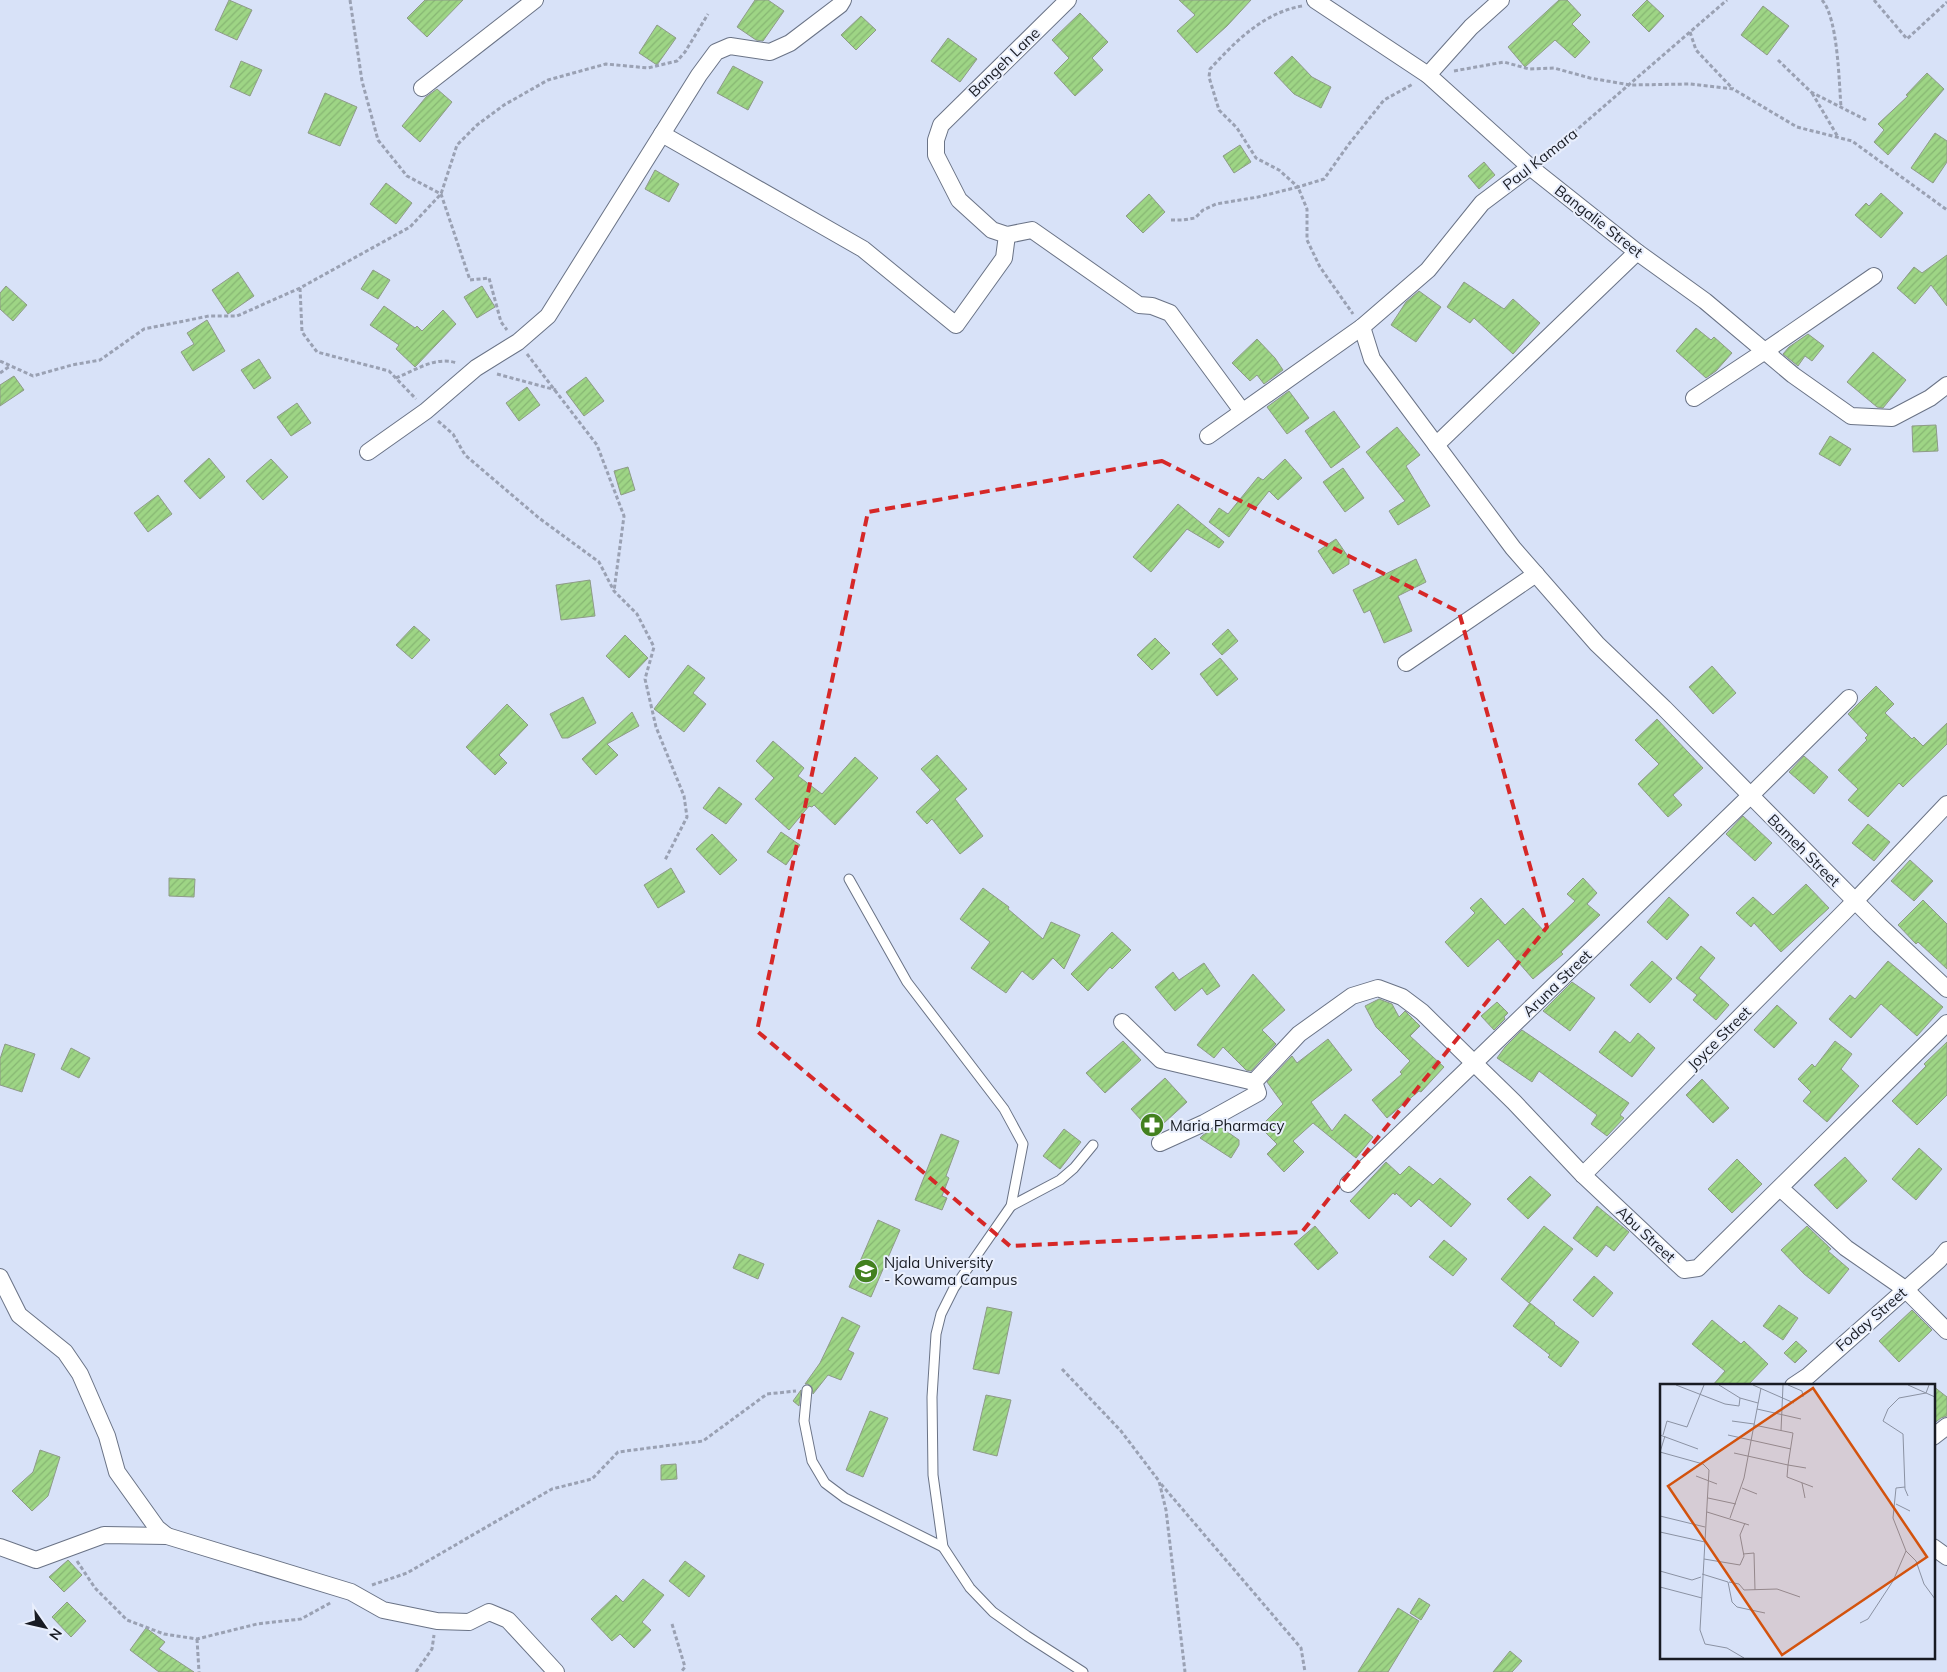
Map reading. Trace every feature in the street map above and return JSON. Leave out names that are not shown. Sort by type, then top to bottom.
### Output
[{"type":"street","points":[[422,88],[534,0]]},
{"type":"street","points":[[368,452],[426,411],[476,368],[518,342],[548,316],[699,75],[716,52],[730,46],[770,52],[790,43],[840,5],[843,0]]},
{"type":"street","name":"Bangeh Lane","points":[[1006,235],[992,230],[959,200],[936,155],[936,140],[941,125],[1068,0]]},
{"type":"street","points":[[1428,75],[1472,27],[1501,0]]},
{"type":"street","name":"Bangalie Street","points":[[1317,2],[1428,75],[1530,167],[1637,252],[1705,301],[1793,375],[1851,416],[1892,418],[1930,398],[1947,385]]},
{"type":"street","points":[[662,134],[863,249],[956,324],[1004,258],[1006,235],[1032,230],[1139,305],[1152,306],[1170,313],[1242,411]]},
{"type":"street","name":"Paul Kamara","points":[[1208,436],[1362,327],[1428,270],[1482,203],[1530,167]]},
{"type":"street","points":[[1436,445],[1637,252]]},
{"type":"street","points":[[1694,398],[1874,276]]},
{"type":"street","name":"Bameh Street","points":[[1362,327],[1372,359],[1513,548],[1597,644],[1664,708],[1855,901],[1947,989]]},
{"type":"street","points":[[1406,664],[1536,574]]},
{"type":"street","name":"Aruna Street","points":[[1474,1063],[1849,698]]},
{"type":"street","name":"Joyce Street","points":[[1582,1175],[1855,901],[1947,804]]},
{"type":"street","points":[[1160,1143],[1204,1123],[1256,1087],[1299,1034],[1352,996],[1378,988],[1402,997],[1422,1012],[1474,1063],[1348,1184]]},
{"type":"street","points":[[1122,1022],[1161,1060],[1256,1087]]},
{"type":"street","name":"Abu Street","points":[[1474,1063],[1514,1102],[1582,1175],[1684,1270],[1698,1268],[1947,1023]]},
{"type":"street","points":[[1780,1188],[1846,1248],[1905,1289],[1947,1332]]},
{"type":"street","name":"Foday Street","points":[[1796,1384],[1808,1376],[1939,1260],[1947,1250]]},
{"type":"street","points":[[0,1277],[19,1314],[65,1352],[80,1374],[107,1436],[117,1472],[157,1528],[167,1536]]},
{"type":"street","points":[[1934,1436],[1947,1426]]},
{"type":"street","points":[[0,1547],[36,1560],[104,1536],[167,1536],[351,1592],[383,1610],[437,1621],[469,1622],[489,1612],[508,1620],[556,1672]]},
{"type":"street","points":[[1934,1548],[1947,1557]]},
{"type":"lane","points":[[849,879],[907,982],[1004,1109],[1023,1144],[1011,1206],[954,1288],[941,1314],[936,1334],[932,1397],[933,1475],[944,1547],[970,1588],[993,1612],[1083,1672]]},
{"type":"lane","points":[[1011,1206],[1060,1180],[1074,1168],[1093,1145]]},
{"type":"lane","points":[[807,1390],[804,1421],[810,1453],[812,1461],[825,1483],[845,1498],[944,1547]]},
{"type":"path","points":[[350,0],[362,81],[378,140],[407,176],[441,194],[470,280],[489,278],[501,322],[557,391],[597,445],[624,516],[614,591]]},
{"type":"path","name":"Paul Kamara","points":[[1530,167],[1547,156],[1727,0]]},
{"type":"path","points":[[1822,0],[1828,7],[1837,54],[1841,107]]},
{"type":"path","points":[[1874,0],[1907,39],[1947,2]]},
{"type":"path","points":[[1317,2],[1276,13],[1255,26],[1210,69],[1209,77],[1219,110],[1237,128],[1256,158],[1279,170],[1298,187],[1307,209],[1307,240],[1320,267],[1362,327]]},
{"type":"path","points":[[0,361],[33,376],[72,365],[100,360],[144,329],[209,316],[237,316],[300,288],[410,227],[441,194],[457,144],[477,125],[504,105],[548,80],[606,64],[648,68],[677,61],[685,52],[708,14]]},
{"type":"path","points":[[1690,32],[1696,50],[1733,89],[1797,127],[1852,141],[1947,210]]},
{"type":"path","points":[[1778,60],[1811,92],[1838,137]]},
{"type":"path","points":[[1171,220],[1195,218],[1203,210],[1216,204],[1258,197],[1324,179],[1384,100],[1428,75],[1504,62],[1529,70],[1554,68],[1590,78],[1630,85],[1690,84],[1733,89]]},
{"type":"path","points":[[1811,92],[1866,120]]},
{"type":"path","points":[[300,288],[302,332],[317,352],[389,371],[426,411],[453,434],[465,455],[539,518],[599,562],[614,591],[637,614],[654,647],[645,679],[656,727],[684,796],[687,817],[665,860]]},
{"type":"path","points":[[0,373],[10,366]]},
{"type":"path","points":[[1062,1369],[1120,1431],[1158,1481],[1301,1648],[1305,1672]]},
{"type":"path","points":[[69,1548],[95,1588],[127,1620],[164,1634],[198,1639],[257,1624],[301,1619],[351,1592],[407,1573],[552,1489],[592,1480],[618,1452],[703,1441],[767,1394],[807,1390]]},
{"type":"path","points":[[1158,1481],[1166,1510],[1185,1672]]},
{"type":"path","points":[[416,1672],[432,1649],[437,1621]]},
{"type":"path","points":[[672,1624],[685,1668],[681,1672]]},
{"type":"path","points":[[198,1639],[199,1672]]},
{"type":"highlighted area","points":[[1162,461],[1459,612],[1547,927],[1302,1232],[1010,1246],[757,1031],[868,512]]},
{"type":"building","points":[[229,0],[252,10],[237,40],[215,30]]},
{"type":"building","points":[[425,0],[463,0],[427,37],[407,18]]},
{"type":"building","points":[[755,0],[768,0],[784,11],[763,41],[756,40],[737,27]]},
{"type":"building","points":[[1179,0],[1251,0],[1227,26],[1197,53],[1177,31],[1195,15]]},
{"type":"building","points":[[1559,0],[1567,0],[1581,15],[1572,24],[1590,42],[1575,58],[1555,40],[1525,67],[1508,47]]},
{"type":"building","points":[[1647,0],[1664,16],[1649,32],[1632,15]]},
{"type":"building","points":[[1763,6],[1789,26],[1767,55],[1741,35]]},
{"type":"building","points":[[1080,13],[1108,42],[1092,58],[1103,70],[1075,96],[1054,73],[1069,58],[1052,40]]},
{"type":"building","points":[[861,16],[876,30],[856,50],[841,35]]},
{"type":"building","points":[[657,25],[676,38],[657,65],[639,53]]},
{"type":"building","points":[[948,38],[977,59],[960,82],[931,61]]},
{"type":"building","points":[[1292,56],[1312,77],[1331,87],[1321,108],[1294,94],[1274,73]]},
{"type":"building","points":[[241,61],[262,70],[250,96],[230,87]]},
{"type":"building","points":[[733,66],[763,82],[748,110],[717,93]]},
{"type":"building","points":[[1927,73],[1944,89],[1888,155],[1874,142],[1884,130],[1878,124],[1908,96],[1906,95]]},
{"type":"building","points":[[437,89],[452,102],[420,142],[402,126],[426,97]]},
{"type":"building","points":[[325,93],[357,107],[340,146],[308,133]]},
{"type":"building","points":[[1935,133],[1947,141],[1947,162],[1933,183],[1911,168]]},
{"type":"building","points":[[1240,145],[1251,162],[1234,173],[1223,156]]},
{"type":"building","points":[[1484,162],[1495,175],[1479,189],[1468,176]]},
{"type":"building","points":[[655,170],[679,184],[669,202],[645,189]]},
{"type":"building","points":[[386,183],[412,203],[396,224],[370,204]]},
{"type":"building","points":[[1881,193],[1903,213],[1881,238],[1855,215],[1866,203],[1869,206]]},
{"type":"building","points":[[1149,194],[1165,212],[1143,233],[1126,216]]},
{"type":"building","points":[[1947,255],[1947,306],[1931,285],[1915,304],[1897,288],[1914,267],[1922,273]]},
{"type":"building","points":[[373,270],[390,280],[378,299],[361,289]]},
{"type":"building","points":[[238,272],[254,296],[228,314],[212,290]]},
{"type":"building","points":[[1464,282],[1504,309],[1513,299],[1540,323],[1513,354],[1474,318],[1470,323],[1447,307]]},
{"type":"building","points":[[6,286],[27,305],[13,321],[0,309],[0,293]]},
{"type":"building","points":[[482,286],[495,307],[477,318],[464,297]]},
{"type":"building","points":[[1419,291],[1441,307],[1416,342],[1391,325],[1406,302]]},
{"type":"building","points":[[384,306],[422,331],[443,310],[456,324],[415,367],[396,349],[399,345],[370,325]]},
{"type":"building","points":[[207,320],[225,351],[193,371],[181,352],[194,344],[187,333]]},
{"type":"building","points":[[1696,328],[1711,340],[1714,337],[1732,353],[1716,371],[1706,378],[1676,351]]},
{"type":"building","points":[[1808,334],[1824,346],[1812,361],[1805,356],[1798,366],[1783,354],[1789,347]]},
{"type":"building","points":[[1257,339],[1275,358],[1283,370],[1264,384],[1257,375],[1250,381],[1232,363]]},
{"type":"building","points":[[1873,352],[1906,380],[1883,408],[1877,407],[1847,382]]},
{"type":"building","points":[[259,359],[271,378],[254,389],[241,370]]},
{"type":"building","points":[[14,376],[24,390],[0,406],[0,385]]},
{"type":"building","points":[[586,377],[604,401],[584,416],[566,392]]},
{"type":"building","points":[[527,387],[540,405],[519,421],[506,403]]},
{"type":"building","points":[[1289,391],[1309,418],[1287,434],[1267,407]]},
{"type":"building","points":[[297,403],[311,423],[291,436],[277,417]]},
{"type":"building","points":[[1334,411],[1360,447],[1331,468],[1305,431]]},
{"type":"building","points":[[1936,425],[1938,451],[1913,452],[1912,426]]},
{"type":"building","points":[[1397,427],[1420,455],[1406,466],[1430,506],[1398,525],[1389,511],[1405,501],[1366,452]]},
{"type":"building","points":[[1830,436],[1851,449],[1840,466],[1819,454]]},
{"type":"building","points":[[209,458],[225,477],[200,499],[184,481]]},
{"type":"building","points":[[271,459],[288,477],[263,500],[246,481]]},
{"type":"building","points":[[1285,459],[1302,478],[1278,500],[1269,491],[1254,510],[1251,507],[1229,537],[1209,522],[1219,508],[1228,514],[1258,477],[1263,480]]},
{"type":"building","points":[[628,467],[635,490],[621,495],[614,471]]},
{"type":"building","points":[[1343,468],[1364,498],[1345,512],[1323,482]]},
{"type":"building","points":[[158,495],[172,514],[148,532],[134,513]]},
{"type":"building","points":[[1178,504],[1224,542],[1219,548],[1187,529],[1151,572],[1133,557]]},
{"type":"building","points":[[1336,539],[1349,558],[1349,564],[1333,574],[1318,551]]},
{"type":"building","points":[[1416,559],[1426,582],[1398,596],[1412,631],[1384,643],[1370,610],[1364,613],[1353,590]]},
{"type":"building","points":[[590,580],[595,616],[561,620],[556,585]]},
{"type":"building","points":[[414,626],[430,640],[412,659],[396,645]]},
{"type":"building","points":[[1228,629],[1238,641],[1222,655],[1212,644]]},
{"type":"building","points":[[625,635],[648,658],[629,678],[606,656]]},
{"type":"building","points":[[1155,638],[1170,653],[1152,670],[1137,655]]},
{"type":"building","points":[[1220,658],[1238,679],[1217,696],[1200,674]]},
{"type":"building","points":[[688,665],[705,678],[693,693],[706,704],[684,732],[654,709]]},
{"type":"building","points":[[1712,666],[1736,693],[1713,714],[1689,687]]},
{"type":"building","points":[[1876,686],[1894,704],[1885,713],[1912,739],[1914,737],[1923,746],[1947,723],[1947,744],[1903,787],[1899,783],[1868,817],[1848,800],[1858,789],[1838,770],[1867,740],[1865,738],[1868,735],[1848,714]]},
{"type":"building","points":[[583,697],[596,723],[568,738],[562,738],[550,714]]},
{"type":"building","points":[[507,704],[528,725],[499,755],[507,763],[495,775],[466,747]]},
{"type":"building","points":[[632,712],[639,726],[607,744],[618,755],[596,775],[582,759]]},
{"type":"building","points":[[1657,719],[1703,768],[1673,795],[1682,805],[1668,817],[1638,784],[1659,764],[1635,740]]},
{"type":"building","points":[[773,741],[804,768],[798,776],[822,794],[855,757],[878,778],[835,825],[814,805],[812,807],[809,806],[789,830],[755,799],[774,778],[756,761]]},
{"type":"building","points":[[937,755],[967,789],[955,799],[983,836],[960,854],[932,819],[927,824],[916,812],[940,790],[921,769]]},
{"type":"building","points":[[1804,756],[1828,777],[1814,794],[1789,772]]},
{"type":"building","points":[[719,787],[742,804],[726,824],[703,808]]},
{"type":"building","points":[[1743,816],[1772,843],[1755,861],[1726,834]]},
{"type":"building","points":[[1868,824],[1890,842],[1874,861],[1852,843]]},
{"type":"building","points":[[781,832],[800,845],[786,865],[767,852]]},
{"type":"building","points":[[712,834],[737,860],[720,875],[696,849]]},
{"type":"building","points":[[1910,860],[1933,881],[1914,901],[1891,881]]},
{"type":"building","points":[[671,868],[685,892],[658,908],[644,885]]},
{"type":"building","points":[[169,878],[195,879],[194,897],[169,896]]},
{"type":"building","points":[[1583,878],[1597,893],[1587,904],[1600,915],[1561,952],[1563,954],[1533,979],[1498,939],[1468,967],[1445,942],[1475,913],[1470,908],[1481,898],[1505,925],[1523,908],[1544,931],[1575,901],[1567,894]]},
{"type":"building","points":[[1806,884],[1829,908],[1781,952],[1754,923],[1751,927],[1736,913],[1753,897],[1773,915]]},
{"type":"building","points":[[983,888],[1009,907],[1008,909],[1043,939],[1051,922],[1080,935],[1064,969],[1053,958],[1033,980],[1022,971],[1006,993],[971,968],[990,942],[960,919]]},
{"type":"building","points":[[1669,897],[1689,915],[1667,940],[1647,922]]},
{"type":"building","points":[[1923,900],[1947,924],[1947,969],[1918,942],[1916,944],[1898,925]]},
{"type":"building","points":[[1112,932],[1131,950],[1112,969],[1110,967],[1088,991],[1071,974]]},
{"type":"building","points":[[1701,946],[1715,958],[1699,978],[1729,1005],[1716,1020],[1693,1000],[1697,995],[1676,978]]},
{"type":"building","points":[[1652,961],[1672,979],[1650,1003],[1630,985]]},
{"type":"building","points":[[1888,961],[1943,1007],[1917,1036],[1881,1004],[1851,1038],[1829,1019],[1850,995],[1855,999]]},
{"type":"building","points":[[1204,963],[1220,986],[1207,995],[1202,988],[1175,1011],[1155,987],[1173,972],[1179,980]]},
{"type":"building","points":[[1253,974],[1285,1010],[1262,1030],[1276,1044],[1251,1071],[1246,1070],[1223,1047],[1214,1058],[1197,1045]]},
{"type":"building","points":[[1572,982],[1595,998],[1570,1031],[1543,1011]]},
{"type":"building","points":[[1379,999],[1392,1004],[1399,1017],[1405,1011],[1420,1026],[1410,1036],[1444,1067],[1421,1092],[1419,1091],[1387,1118],[1372,1100],[1402,1074],[1400,1072],[1410,1061],[1376,1027],[1365,1006]]},
{"type":"building","points":[[1497,1002],[1508,1013],[1494,1030],[1481,1016]]},
{"type":"building","points":[[1777,1005],[1797,1023],[1774,1048],[1754,1030]]},
{"type":"building","points":[[1522,1030],[1629,1103],[1620,1115],[1624,1118],[1607,1136],[1591,1124],[1597,1115],[1539,1071],[1532,1082],[1497,1058]]},
{"type":"building","points":[[1615,1031],[1630,1043],[1638,1033],[1655,1048],[1632,1077],[1599,1052]]},
{"type":"building","points":[[1328,1039],[1352,1070],[1311,1102],[1332,1131],[1345,1114],[1373,1137],[1356,1158],[1313,1123],[1293,1141],[1304,1152],[1284,1172],[1267,1154],[1277,1144],[1260,1127],[1283,1104],[1267,1082],[1292,1056],[1297,1063]]},
{"type":"building","points":[[1123,1041],[1141,1060],[1105,1093],[1086,1073]]},
{"type":"building","points":[[1835,1041],[1852,1054],[1841,1069],[1859,1086],[1827,1122],[1803,1101],[1811,1092],[1798,1079],[1812,1064],[1815,1067]]},
{"type":"building","points":[[1947,1042],[1947,1095],[1917,1125],[1892,1101],[1926,1066],[1924,1064]]},
{"type":"building","points":[[5,1044],[35,1054],[22,1092],[0,1085],[0,1059]]},
{"type":"building","points":[[71,1048],[90,1058],[79,1078],[61,1069]]},
{"type":"building","points":[[1165,1078],[1187,1102],[1153,1133],[1131,1109]]},
{"type":"building","points":[[1702,1079],[1729,1108],[1713,1123],[1686,1095]]},
{"type":"building","points":[[1219,1126],[1239,1140],[1239,1145],[1231,1158],[1200,1138]]},
{"type":"building","points":[[1064,1129],[1081,1142],[1060,1169],[1043,1156]]},
{"type":"building","points":[[941,1134],[959,1141],[946,1176],[949,1178],[942,1196],[947,1198],[942,1210],[915,1200]]},
{"type":"building","points":[[1919,1148],[1942,1169],[1916,1200],[1892,1179]]},
{"type":"building","points":[[1845,1157],[1867,1181],[1837,1209],[1814,1185]]},
{"type":"building","points":[[1737,1159],[1762,1184],[1732,1213],[1708,1189]]},
{"type":"building","points":[[1386,1162],[1400,1175],[1409,1166],[1433,1185],[1440,1178],[1471,1204],[1451,1227],[1419,1199],[1411,1207],[1396,1193],[1395,1195],[1393,1193],[1369,1219],[1350,1201]]},
{"type":"building","points":[[1530,1176],[1551,1195],[1528,1219],[1507,1199]]},
{"type":"building","points":[[1597,1206],[1629,1232],[1614,1251],[1606,1245],[1597,1257],[1573,1238]]},
{"type":"building","points":[[878,1220],[900,1230],[871,1297],[849,1287]]},
{"type":"building","points":[[1315,1226],[1338,1253],[1318,1270],[1294,1244]]},
{"type":"building","points":[[1544,1226],[1573,1249],[1529,1303],[1501,1279]]},
{"type":"building","points":[[1807,1226],[1831,1249],[1828,1251],[1849,1269],[1829,1294],[1804,1274],[1781,1250]]},
{"type":"building","points":[[1444,1240],[1467,1259],[1453,1276],[1429,1257]]},
{"type":"building","points":[[739,1254],[764,1264],[758,1279],[733,1268]]},
{"type":"building","points":[[1594,1276],[1613,1293],[1593,1317],[1573,1300]]},
{"type":"building","points":[[1530,1303],[1579,1342],[1561,1367],[1548,1357],[1550,1355],[1513,1326]]},
{"type":"building","points":[[1779,1305],[1798,1318],[1783,1340],[1763,1326]]},
{"type":"building","points":[[987,1307],[1012,1312],[999,1374],[973,1369]]},
{"type":"building","points":[[1912,1310],[1932,1330],[1899,1362],[1879,1341]]},
{"type":"building","points":[[842,1317],[860,1326],[848,1350],[854,1353],[841,1380],[828,1375],[813,1394],[812,1387],[805,1384],[820,1363]]},
{"type":"building","points":[[1712,1320],[1741,1344],[1744,1341],[1768,1364],[1749,1384],[1714,1384],[1725,1371],[1692,1344]]},
{"type":"building","points":[[1796,1341],[1807,1351],[1795,1363],[1784,1353]]},
{"type":"building","points":[[1934,1387],[1947,1397],[1947,1416],[1934,1423]]},
{"type":"building","points":[[801,1390],[799,1406],[793,1401]]},
{"type":"building","points":[[986,1395],[1011,1400],[997,1456],[973,1450]]},
{"type":"building","points":[[870,1411],[888,1418],[863,1477],[846,1470]]},
{"type":"building","points":[[40,1450],[60,1457],[48,1496],[32,1511],[12,1491],[33,1472]]},
{"type":"building","points":[[676,1464],[677,1479],[661,1480],[661,1465]]},
{"type":"building","points":[[68,1560],[82,1575],[64,1592],[49,1577]]},
{"type":"building","points":[[685,1561],[705,1576],[689,1597],[669,1581]]},
{"type":"building","points":[[643,1579],[664,1595],[642,1622],[651,1630],[634,1648],[620,1634],[612,1641],[591,1619],[616,1595],[623,1602]]},
{"type":"building","points":[[1419,1598],[1430,1605],[1421,1620],[1410,1613]]},
{"type":"building","points":[[67,1602],[86,1621],[71,1637],[52,1617]]},
{"type":"building","points":[[1398,1608],[1419,1621],[1388,1672],[1358,1672]]},
{"type":"building","points":[[146,1628],[165,1642],[159,1649],[194,1672],[159,1672],[130,1650]]},
{"type":"building","points":[[1510,1651],[1522,1661],[1512,1672],[1493,1672]]},
{"type":"place","name":"Maria Pharmacy","points":[[1152,1125]]},
{"type":"place","name":"Njala University - Kowama Campus","points":[[866,1271]]}]
